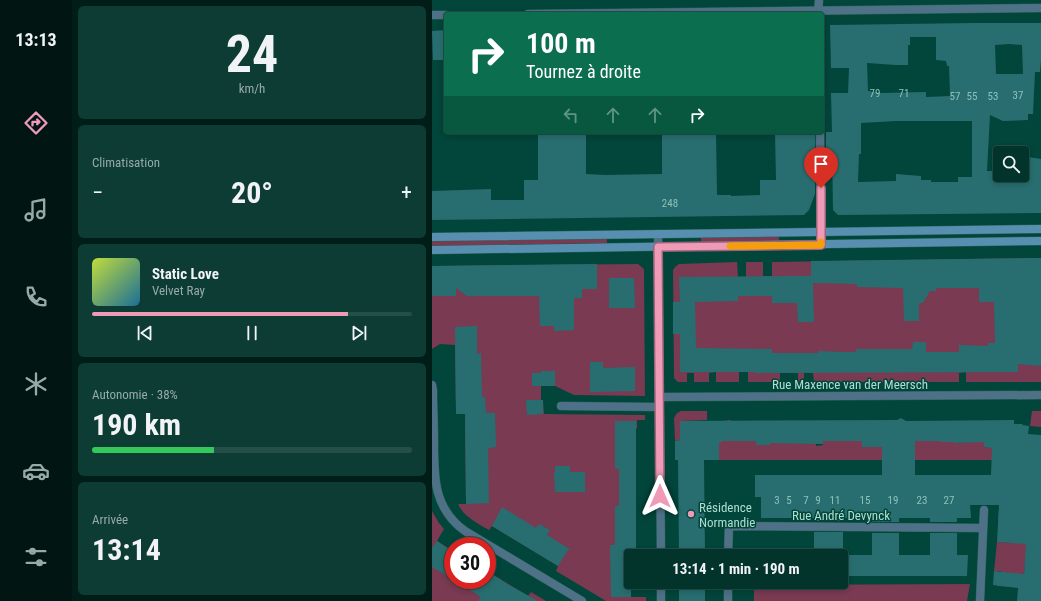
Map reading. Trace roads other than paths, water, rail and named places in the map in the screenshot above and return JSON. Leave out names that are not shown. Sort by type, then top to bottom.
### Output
[{"type":"main road","points":[[432,237],[1041,229]]},
{"type":"main road","points":[[432,250],[1041,241]]},
{"type":"street","points":[[819,0],[818,12],[1041,8]]},
{"type":"street","points":[[432,15],[444,15]]},
{"type":"street","points":[[820,134],[821,245]]},
{"type":"street","points":[[658,234],[661,549]]},
{"type":"street","points":[[432,385],[435,476],[437,492],[443,508],[464,531],[582,601]]},
{"type":"street","name":"Rue Maxence van der Meersch","points":[[659,397],[1041,395]]},
{"type":"street","points":[[561,406],[660,407]]},
{"type":"street","points":[[980,601],[984,510]]},
{"type":"street","name":"Rue André Devynck","points":[[728,549],[728,526],[984,528]]},
{"type":"street","points":[[661,589],[661,601]]},
{"type":"street","points":[[728,589],[728,601]]},
{"type":"place","name":"Résidence Normandie","points":[[691,514]]}]
